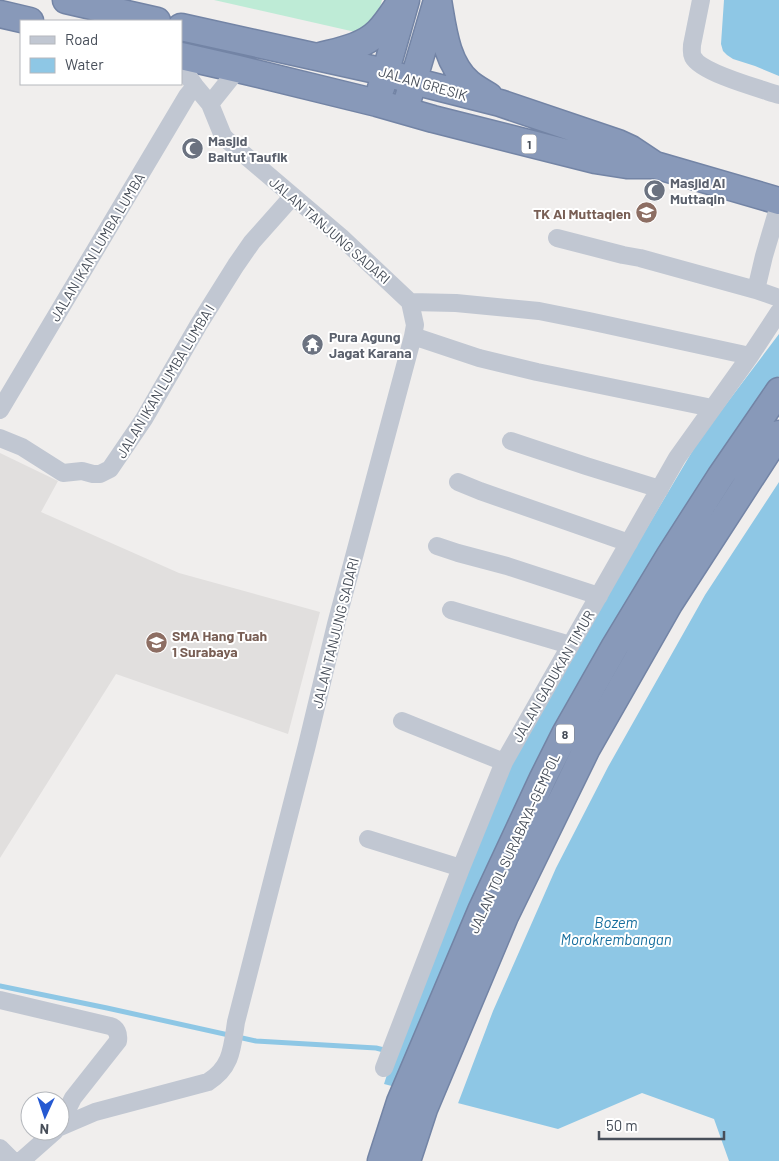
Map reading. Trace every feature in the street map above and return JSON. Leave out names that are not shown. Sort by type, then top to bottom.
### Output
[{"type":"highway","points":[[66,0],[153,20]]},
{"type":"highway","points":[[317,56],[345,49],[370,38],[378,32],[404,0]]},
{"type":"highway","points":[[377,103],[404,0]]},
{"type":"highway","points":[[404,112],[438,0]]},
{"type":"highway","points":[[438,0],[443,33],[450,55],[456,66],[468,82],[500,104]]},
{"type":"highway","points":[[0,14],[26,20]]},
{"type":"highway","name":"JALAN GRESIK","points":[[182,27],[385,72],[414,82],[500,104],[618,143],[655,165]]},
{"type":"highway","name":"JALAN GRESIK","points":[[182,56],[377,103],[404,112],[595,160],[627,165],[655,165],[779,201]]},
{"type":"highway","name":"JALAN TOL SURABAYA–GEMPOL","points":[[407,1161],[412,1106],[481,910],[543,778],[565,734],[615,646],[670,555],[720,477],[779,391]]},
{"type":"highway","name":"JALAN TOL SURABAYA–GEMPOL","points":[[381,1161],[412,1106],[587,748],[669,604],[779,434]]},
{"type":"street","points":[[701,0],[692,45],[691,53],[693,58],[699,65],[722,76],[779,95]]},
{"type":"street","name":"JALAN TANJUNG SADARI","points":[[70,1122],[95,1112],[208,1082],[218,1077],[228,1062],[236,1022],[336,624],[415,325],[410,302],[341,237],[223,136],[210,104],[182,67]]},
{"type":"street","points":[[210,104],[238,69]]},
{"type":"street","name":"JALAN IKAN LUMBA LUMBA","points":[[0,410],[189,92],[195,86]]},
{"type":"street","name":"JALAN IKAN LUMBA LUMBA I","points":[[0,438],[22,446],[63,473],[82,471],[100,474],[110,469],[144,419],[199,324],[236,265],[257,236],[292,196]]},
{"type":"street","points":[[756,290],[779,205]]},
{"type":"street","points":[[557,238],[623,256],[640,258],[779,298]]},
{"type":"street","points":[[410,302],[456,303],[539,311],[750,356]]},
{"type":"street","name":"JALAN GADUKAN TIMUR","points":[[388,1059],[504,762],[677,458],[779,312]]},
{"type":"street","points":[[413,336],[479,358],[537,372],[712,408]]},
{"type":"street","points":[[512,441],[660,489]]},
{"type":"street","points":[[458,482],[629,543]]},
{"type":"street","points":[[437,546],[507,566],[599,596]]},
{"type":"street","points":[[451,610],[570,646]]},
{"type":"street","points":[[402,721],[504,762]]},
{"type":"street","points":[[368,839],[461,868]]},
{"type":"street","points":[[0,1000],[114,1027],[118,1041],[73,1098],[70,1104]]},
{"type":"street","points":[[21,1161],[44,1141]]},
{"type":"street","points":[[0,1148],[13,1161]]},
{"type":"shaded area","name":"SMA Hang Tuah 1 Surabaya","points":[[0,453],[58,481],[41,512],[179,573],[320,612],[288,734],[116,674],[0,858]]},
{"type":"green space","points":[[214,0],[382,0],[373,36]]},
{"type":"water","points":[[724,0],[779,0],[779,76],[733,59],[723,51],[721,44]]},
{"type":"water","name":"Bozem Morokrembangan","points":[[779,334],[779,1161],[729,1161],[714,1119],[642,1093],[558,1129],[384,1084],[394,1053],[504,769],[699,440]]},
{"type":"pier","points":[[779,376],[779,482],[705,595],[608,767],[556,868],[493,1011],[457,1106],[423,1097],[437,988],[751,415]]},
{"type":"waterway","points":[[0,986],[256,1041],[376,1048],[388,1051]]},
{"type":"place","name":"Masjid Baitut Taufik","points":[[192,148]]},
{"type":"place","name":"Masjid Al Muttaqin","points":[[654,190]]},
{"type":"place","name":"TK Al Muttaqien","points":[[647,213]]},
{"type":"place","name":"Pura Agung Jagat Karana","points":[[313,344]]},
{"type":"place","name":"SMA Hang Tuah 1 Surabaya","points":[[156,643]]}]
